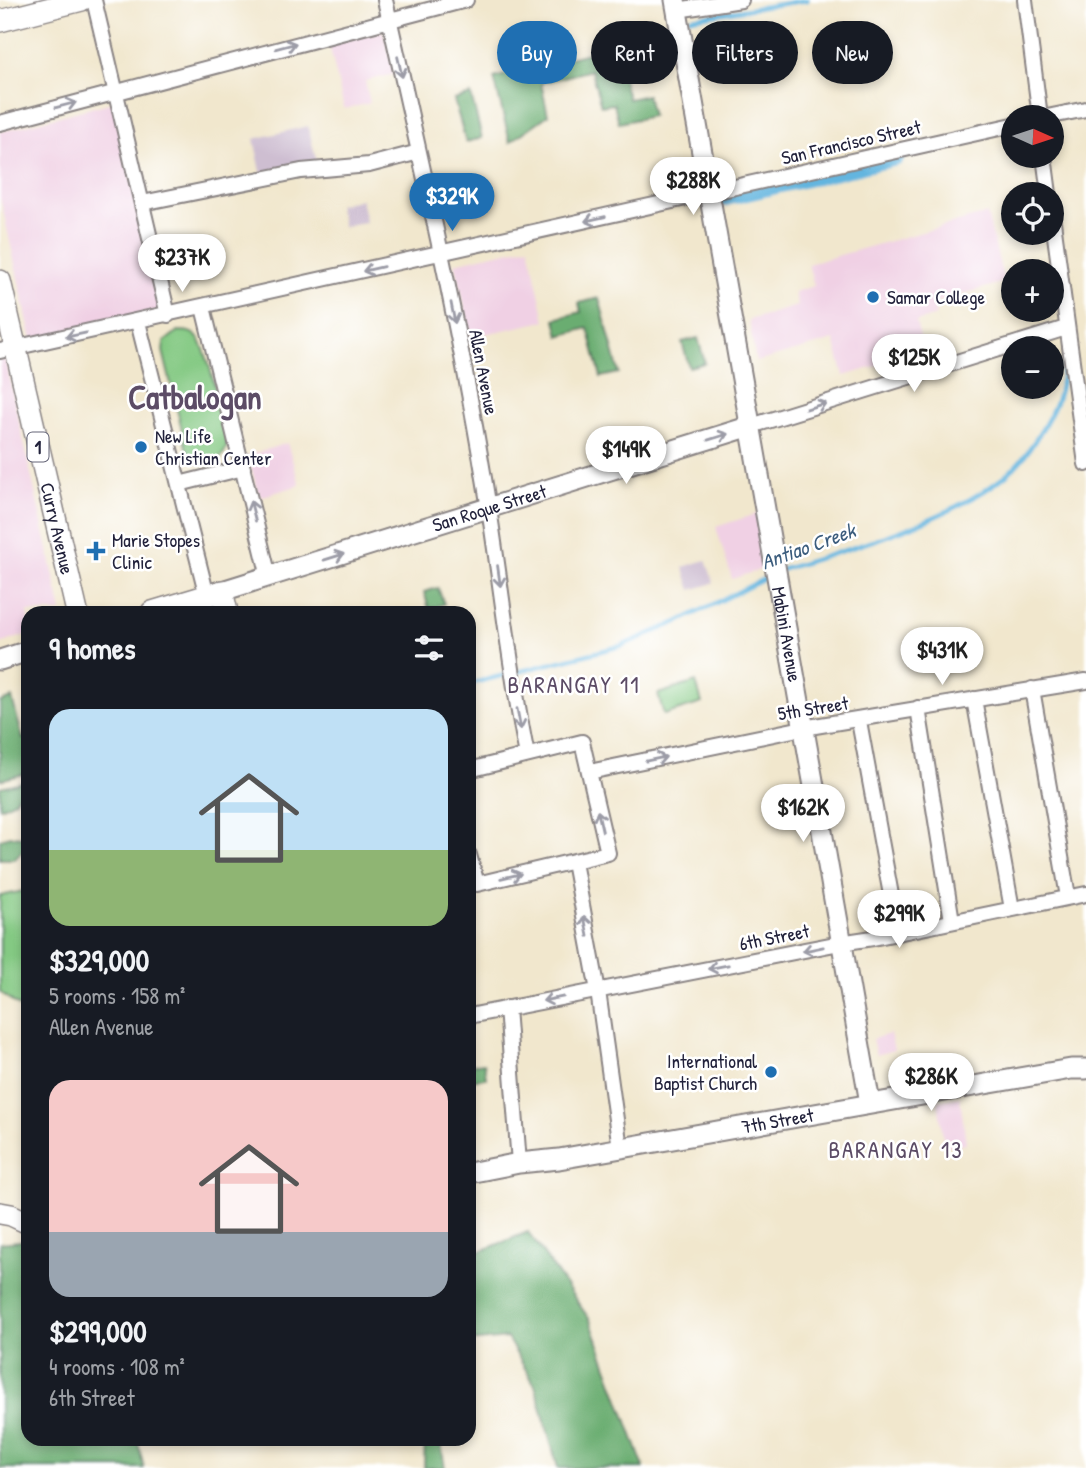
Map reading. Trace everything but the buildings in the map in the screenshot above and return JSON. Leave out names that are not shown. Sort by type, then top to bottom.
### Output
[{"type":"main road","points":[[0,21],[82,0]]},
{"type":"main road","name":"Curry Avenue","points":[[0,281],[7,350],[75,606]]},
{"type":"main road","points":[[215,594],[224,606]]},
{"type":"main road","name":"San Roque Street","points":[[173,606],[215,594]]},
{"type":"main road","points":[[0,1213],[21,1220]]},
{"type":"street","points":[[94,0],[168,315]]},
{"type":"street","name":"Allen Avenue","points":[[386,0],[442,254],[489,508],[512,675],[527,755]]},
{"type":"street","points":[[0,123],[466,0]]},
{"type":"street","points":[[676,5],[741,0]]},
{"type":"street","points":[[1025,0],[1038,105]]},
{"type":"street","name":"Mabini Avenue","points":[[676,5],[870,1104]]},
{"type":"street","points":[[1064,113],[1086,108]]},
{"type":"street","name":"San Francisco Street","points":[[7,350],[1001,128]]},
{"type":"street","points":[[142,203],[301,171],[369,165],[419,152]]},
{"type":"street","points":[[1056,245],[1070,356],[1081,391],[1086,464]]},
{"type":"street","points":[[203,307],[269,577]]},
{"type":"street","points":[[138,322],[179,484],[215,594]]},
{"type":"street","name":"San Roque Street","points":[[215,594],[751,426],[1067,335]]},
{"type":"street","points":[[179,484],[243,468]]},
{"type":"street","points":[[0,660],[21,653]]},
{"type":"street","name":"5th Street","points":[[589,772],[803,728],[859,721],[918,708],[1086,681]]},
{"type":"street","points":[[1032,690],[1068,897]]},
{"type":"street","points":[[974,699],[1012,909]]},
{"type":"street","points":[[918,708],[952,921]]},
{"type":"street","points":[[859,721],[898,933]]},
{"type":"street","points":[[476,768],[582,742],[608,853],[477,884],[476,880]]},
{"type":"street","points":[[574,862],[598,990],[621,1148]]},
{"type":"street","name":"6th Street","points":[[476,1015],[1086,894]]},
{"type":"street","points":[[508,1008],[519,1163]]},
{"type":"street","name":"7th Street","points":[[476,1172],[1071,1069],[1086,1069]]},
{"type":"shaded area","points":[[383,31],[394,74],[365,81],[370,103],[344,109],[329,44]]},
{"type":"shaded area","points":[[113,102],[162,310],[32,340],[0,197],[0,132]]},
{"type":"shaded area","points":[[308,126],[317,163],[262,176],[254,139]]},
{"type":"shaded area","points":[[361,199],[366,222],[343,227],[338,205]]},
{"type":"shaded area","name":"Samar College","points":[[987,214],[1001,270],[1001,283],[933,303],[936,316],[916,322],[924,352],[844,376],[834,340],[756,362],[749,320],[797,306],[794,292],[814,286],[808,264]]},
{"type":"shaded area","points":[[529,246],[545,321],[471,337],[455,263]]},
{"type":"shaded area","points":[[5,359],[61,606],[21,606],[21,636],[0,644],[0,360]]},
{"type":"shaded area","points":[[287,443],[300,485],[260,497],[247,456]]},
{"type":"shaded area","points":[[762,512],[771,566],[732,579],[716,527]]},
{"type":"shaded area","points":[[706,560],[714,583],[691,590],[683,567]]},
{"type":"shaded area","points":[[890,1034],[894,1050],[876,1055],[872,1039]]},
{"type":"shaded area","points":[[960,1097],[966,1143],[944,1146],[938,1101]]},
{"type":"green space","points":[[591,52],[591,70],[577,74],[577,56]]},
{"type":"green space","points":[[497,77],[497,84],[541,84],[548,115],[510,142],[494,78]]},
{"type":"green space","points":[[595,84],[624,84],[628,99],[647,95],[652,116],[619,123],[614,104],[601,106]]},
{"type":"green space","points":[[471,95],[482,138],[466,142],[454,100]]},
{"type":"green space","points":[[599,298],[619,373],[601,377],[588,328],[559,336],[555,319],[581,312],[579,303]]},
{"type":"green space","points":[[178,331],[186,331],[198,338],[211,372],[227,446],[213,464],[201,464],[190,455],[186,447],[163,351],[164,342]]},
{"type":"green space","points":[[698,338],[705,363],[689,367],[682,342]]},
{"type":"green space","points":[[438,588],[444,604],[428,606],[424,592]]},
{"type":"green space","points":[[696,682],[702,703],[664,715],[658,694]]},
{"type":"green space","points":[[12,698],[21,732],[21,775],[0,780],[0,702]]},
{"type":"green space","points":[[21,782],[21,791],[13,802],[0,808],[0,787]]},
{"type":"green space","points":[[21,837],[21,852],[15,859],[0,859],[0,839]]},
{"type":"green space","points":[[21,892],[21,1008],[0,992],[0,896]]},
{"type":"green space","points":[[484,1063],[486,1078],[476,1079],[476,1064]]},
{"type":"green space","points":[[528,1232],[590,1320],[644,1468],[558,1468],[535,1385],[507,1338],[476,1341],[476,1253]]},
{"type":"green space","points":[[21,1241],[21,1446],[139,1446],[144,1468],[0,1468],[0,1243]]},
{"type":"green space","points":[[425,1446],[441,1446],[445,1468],[424,1468]]},
{"type":"waterway","points":[[691,18],[807,0]]},
{"type":"waterway","points":[[721,199],[896,158]]},
{"type":"waterway","name":"Antiao Creek","points":[[781,570],[840,552],[944,513],[1002,478],[1025,455],[1043,428],[1055,404],[1067,352]]},
{"type":"waterway","name":"Antiao Creek","points":[[476,682],[621,646],[680,621],[770,576]]},
{"type":"place","name":"Samar College","points":[[873,297]]},
{"type":"place","name":"New Life Christian Center","points":[[141,447]]},
{"type":"place","name":"Marie Stopes Clinic","points":[[96,551]]},
{"type":"place","name":"International Baptist Church","points":[[771,1072]]},
{"type":"district","name":"Catbalogan","points":[[195,397]]},
{"type":"district","name":"BARANGAY 11","points":[[574,684]]},
{"type":"district","name":"BARANGAY 13","points":[[896,1149]]}]
